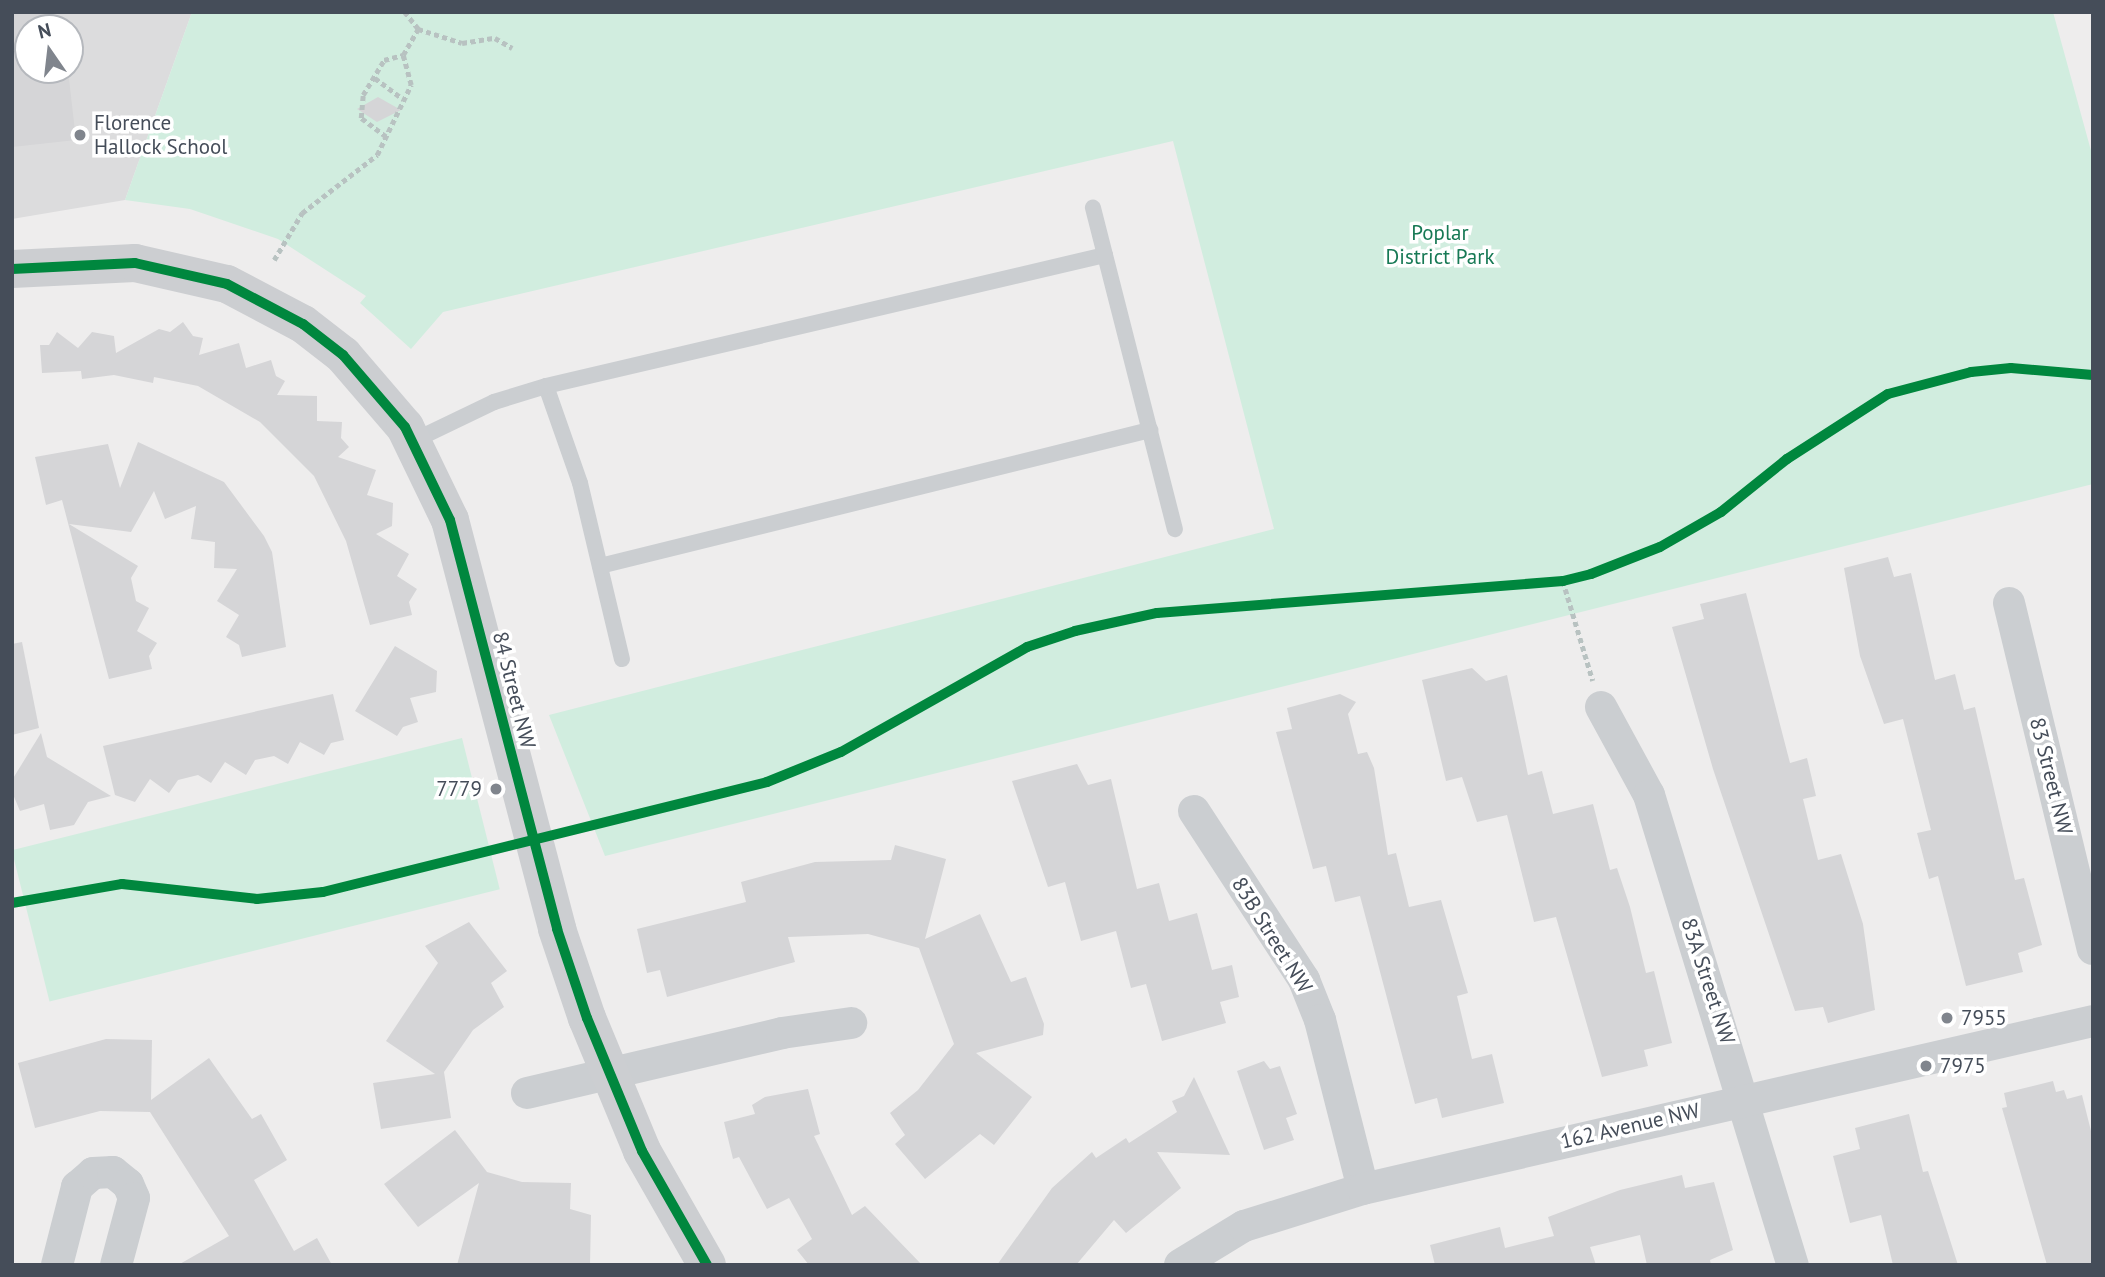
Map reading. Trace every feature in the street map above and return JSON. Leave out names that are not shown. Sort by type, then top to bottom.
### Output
[{"type":"street","name":"84 Street NW","points":[[12,269],[135,263],[227,284],[303,324],[381,395],[413,441],[450,520],[556,929],[608,1073],[642,1151],[708,1265]]},
{"type":"street","name":"83 Street NW","points":[[2009,603],[2093,949]]},
{"type":"street","name":"83A Street NW","points":[[1601,707],[1649,795],[1745,1099],[1793,1265]]},
{"type":"street","name":"83B Street NW","points":[[1194,811],[1304,980],[1320,1020],[1363,1189]]},
{"type":"street","name":"162 Avenue NW","points":[[1180,1265],[1244,1226],[1363,1189],[2093,1021]]},
{"type":"street","points":[[527,1093],[782,1033],[851,1023]]},
{"type":"street","points":[[57,1265],[76,1187],[93,1173],[113,1172],[128,1184],[134,1198],[116,1265]]},
{"type":"lane","points":[[1093,208],[1175,529]]},
{"type":"lane","points":[[413,441],[494,402],[546,386],[1105,255]]},
{"type":"lane","points":[[546,386],[580,483],[622,659]]},
{"type":"lane","points":[[600,566],[1150,430]]},
{"type":"path","points":[[404,12],[418,29],[462,43],[495,38],[512,48]]},
{"type":"path","points":[[274,260],[302,213],[367,167],[386,137],[411,85],[404,55],[418,29]]},
{"type":"path","points":[[386,137],[361,118],[363,95],[384,60],[404,55]]},
{"type":"path","points":[[375,78],[404,100]]},
{"type":"path","points":[[1550,582],[1581,576]]},
{"type":"path","points":[[1563,581],[1601,707]]},
{"type":"shaded area","name":"Florence Hallock School","points":[[12,12],[192,12],[125,200],[12,219]]},
{"type":"green space","name":"Poplar District Park","points":[[192,12],[2053,12],[2093,158],[2093,484],[605,856],[549,715],[1274,529],[1173,141],[443,312],[411,349],[360,303],[366,296],[278,239],[190,209],[125,200]]},
{"type":"green space","points":[[462,738],[500,889],[50,1002],[12,850]]},
{"type":"building","points":[[12,12],[53,12],[14,14],[14,84],[70,84],[76,140],[12,147]]},
{"type":"building","points":[[378,97],[401,110],[377,122],[357,109]]},
{"type":"building","points":[[183,322],[193,336],[203,338],[199,355],[239,343],[246,368],[271,360],[276,376],[285,381],[277,395],[317,396],[317,421],[342,422],[341,438],[349,447],[338,457],[376,470],[367,495],[393,503],[392,526],[376,534],[409,554],[397,576],[417,589],[409,602],[412,615],[370,625],[346,541],[314,476],[260,422],[198,386],[154,377],[153,383],[114,375],[82,379],[81,371],[42,373],[40,345],[49,345],[57,332],[78,348],[92,332],[114,336],[116,353],[159,329],[170,332]]},
{"type":"building","points":[[138,442],[224,482],[264,536],[272,552],[286,647],[242,657],[239,645],[226,637],[239,615],[217,601],[237,569],[214,568],[215,542],[191,539],[196,506],[165,519],[154,491],[131,532],[69,524],[138,566],[131,578],[136,601],[149,608],[137,631],[157,643],[149,656],[152,669],[109,679],[62,500],[46,505],[35,457],[108,444],[120,488]]},
{"type":"building","points":[[1888,557],[1894,577],[1911,573],[1935,680],[1955,674],[1964,710],[1975,707],[2015,880],[2024,878],[2042,945],[2018,953],[2023,972],[1966,986],[1938,876],[1929,879],[1917,833],[1931,830],[1903,719],[1884,724],[1860,656],[1844,568]]},
{"type":"building","points":[[1746,593],[1790,763],[1807,758],[1816,796],[1803,799],[1818,860],[1841,854],[1863,924],[1875,1010],[1828,1023],[1823,1007],[1795,1011],[1713,769],[1672,627],[1704,619],[1700,604]]},
{"type":"building","points":[[22,642],[39,728],[12,735],[12,644]]},
{"type":"building","points":[[395,646],[437,671],[436,692],[410,698],[418,722],[403,727],[397,736],[355,711]]},
{"type":"building","points":[[1472,668],[1486,681],[1507,675],[1528,775],[1542,771],[1553,814],[1593,804],[1610,870],[1617,868],[1630,907],[1646,973],[1654,971],[1672,1043],[1644,1050],[1648,1066],[1602,1077],[1556,917],[1534,922],[1507,815],[1477,822],[1462,777],[1446,781],[1422,680]]},
{"type":"building","points":[[333,694],[344,740],[331,743],[324,755],[300,742],[288,764],[274,756],[255,760],[246,775],[225,762],[211,783],[198,775],[178,780],[169,793],[150,779],[135,802],[115,795],[103,746]]},
{"type":"building","points":[[1340,694],[1356,702],[1348,714],[1358,754],[1367,752],[1374,768],[1388,855],[1396,853],[1409,907],[1441,900],[1468,993],[1457,996],[1472,1059],[1492,1054],[1504,1103],[1442,1118],[1437,1098],[1415,1104],[1360,896],[1335,902],[1326,866],[1313,869],[1276,732],[1292,729],[1287,708]]},
{"type":"building","points":[[41,733],[47,757],[111,796],[88,802],[74,825],[50,830],[44,804],[20,811],[12,792],[12,780]]},
{"type":"building","points":[[1077,764],[1088,785],[1111,779],[1137,889],[1159,883],[1169,921],[1197,913],[1212,970],[1232,965],[1239,997],[1220,1002],[1226,1023],[1162,1041],[1146,984],[1131,988],[1116,931],[1081,941],[1065,882],[1048,887],[1012,781]]},
{"type":"building","points":[[895,845],[946,859],[925,939],[980,914],[1011,982],[1026,977],[1044,1024],[1043,1035],[976,1053],[1032,1097],[994,1145],[980,1134],[925,1179],[895,1144],[905,1135],[890,1113],[918,1090],[954,1044],[919,948],[868,934],[788,937],[795,962],[667,997],[660,970],[647,973],[637,929],[746,902],[741,882],[815,862],[891,860]]},
{"type":"building","points":[[469,922],[507,971],[491,983],[504,1007],[473,1030],[444,1072],[451,1118],[381,1129],[373,1083],[435,1074],[386,1041],[438,963],[425,946]]},
{"type":"building","points":[[106,1039],[152,1040],[151,1100],[209,1058],[252,1119],[261,1114],[287,1160],[254,1180],[294,1251],[317,1238],[332,1265],[178,1265],[229,1236],[150,1112],[100,1111],[35,1128],[18,1063]]},
{"type":"building","points":[[1264,1061],[1270,1069],[1280,1066],[1297,1114],[1286,1118],[1294,1140],[1264,1150],[1237,1071]]},
{"type":"building","points":[[1194,1077],[1230,1155],[1157,1152],[1181,1188],[1126,1233],[1114,1220],[1076,1265],[997,1265],[1052,1188],[1092,1152],[1096,1158],[1126,1138],[1129,1143],[1177,1112],[1172,1101],[1184,1096]]},
{"type":"building","points":[[2053,1081],[2056,1092],[2064,1090],[2067,1099],[2082,1095],[2093,1139],[2093,1265],[2047,1265],[2002,1108],[2007,1107],[2004,1093]]},
{"type":"building","points":[[808,1089],[820,1134],[814,1136],[852,1215],[865,1206],[922,1265],[809,1265],[797,1250],[812,1239],[789,1198],[767,1209],[739,1157],[733,1159],[724,1122],[755,1114],[752,1105],[765,1097]]},
{"type":"building","points":[[1909,1114],[1923,1172],[1928,1171],[1958,1265],[1893,1265],[1881,1215],[1850,1223],[1833,1156],[1860,1149],[1855,1128]]},
{"type":"building","points":[[455,1130],[487,1172],[522,1182],[571,1183],[570,1209],[591,1215],[590,1265],[457,1265],[479,1183],[418,1227],[384,1184]]},
{"type":"building","points":[[1682,1175],[1685,1188],[1714,1182],[1733,1250],[1710,1260],[1711,1265],[1647,1265],[1640,1235],[1590,1247],[1596,1265],[1435,1265],[1430,1245],[1500,1227],[1505,1248],[1554,1236],[1548,1217],[1620,1190]]},
{"type":"cycle path","points":[[12,269],[135,263],[227,284],[303,324],[343,355],[405,427],[450,520],[557,929],[587,1018],[642,1151],[707,1265]]},
{"type":"cycle path","points":[[12,903],[122,884],[257,899],[323,892],[767,782],[841,752],[1027,647],[1075,631],[1157,613],[1563,581],[1591,574],[1660,547],[1721,512],[1787,459],[1888,394],[1971,372],[2011,368],[2093,375]]},
{"type":"place","name":"Florence Hallock School","points":[[80,135]]},
{"type":"place","name":"7779","points":[[496,789]]},
{"type":"place","name":"7955","points":[[1947,1018]]},
{"type":"place","name":"7975","points":[[1926,1066]]}]
